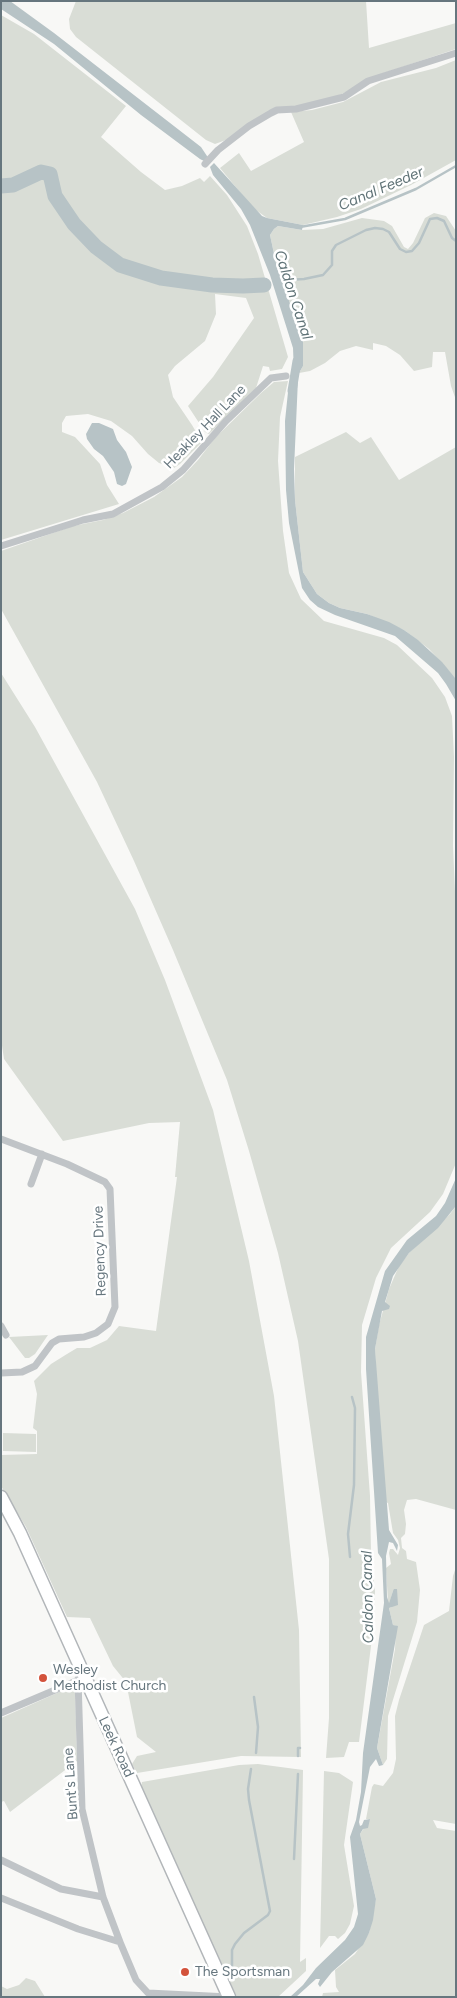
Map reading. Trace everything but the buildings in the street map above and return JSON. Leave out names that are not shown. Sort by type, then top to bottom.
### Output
[{"type":"highway","name":"Leek Road","points":[[1,1497],[20,1533],[81,1679],[229,1997]]},
{"type":"street","points":[[205,164],[249,126],[277,110],[296,109],[344,97],[368,81],[456,53]]},
{"type":"street","name":"Heakley Hall Lane","points":[[1,546],[83,520],[113,514],[162,488],[183,470],[226,421],[271,378],[286,376]]},
{"type":"street","name":"Regency Drive","points":[[1,1139],[67,1164],[105,1182],[110,1189],[115,1307],[108,1324],[96,1333],[84,1338],[59,1339],[52,1343],[35,1366],[22,1372],[1,1373]]},
{"type":"street","points":[[31,1184],[42,1154]]},
{"type":"street","points":[[1,1326],[6,1335]]},
{"type":"street","points":[[1,1713],[81,1679]]},
{"type":"street","name":"Bunt's Lane","points":[[81,1679],[82,1810],[103,1897],[136,1980],[148,1993],[229,1997]]},
{"type":"street","points":[[1,1860],[61,1889],[103,1897]]},
{"type":"street","points":[[1,1898],[78,1929],[120,1942]]},
{"type":"shaded area","points":[[1,1],[10,1],[54,33],[201,147],[209,159],[206,162],[200,159],[141,115],[54,44],[1,9]]},
{"type":"shaded area","points":[[76,1],[366,1],[369,48],[456,23],[456,49],[372,77],[330,99],[299,107],[283,107],[226,140],[215,144],[206,140],[76,37],[70,29],[69,19]]},
{"type":"shaded area","points":[[1,15],[34,34],[126,106],[101,137],[141,172],[165,190],[182,186],[200,178],[204,182],[210,176],[227,195],[247,226],[258,254],[288,357],[282,369],[270,371],[269,367],[263,366],[256,388],[209,434],[205,432],[188,406],[213,377],[254,318],[246,298],[215,294],[216,314],[205,341],[175,366],[168,375],[173,397],[202,442],[174,468],[159,463],[132,436],[111,421],[88,414],[66,416],[62,423],[62,432],[75,437],[100,464],[107,485],[119,504],[1,540]]},
{"type":"shaded area","points":[[456,60],[456,160],[411,185],[361,209],[303,225],[267,218],[253,208],[220,168],[239,153],[251,171],[304,142],[291,112],[312,110],[343,102],[381,82],[436,68]]},
{"type":"shaded area","points":[[214,163],[262,216],[303,225],[302,230],[278,226],[270,235],[276,263],[303,341],[303,366],[299,373],[294,373],[293,348],[270,275],[250,225],[241,209],[213,175],[210,167]]},
{"type":"shaded area","points":[[434,213],[446,216],[456,231],[456,400],[451,386],[445,352],[433,352],[432,367],[414,371],[400,355],[386,346],[373,343],[373,350],[356,346],[340,351],[325,363],[310,371],[299,373],[303,366],[303,341],[276,263],[270,235],[274,229],[278,226],[302,230],[323,229],[362,218],[384,221],[392,226],[404,247],[408,249],[425,218]]},
{"type":"shaded area","points":[[293,378],[298,379],[294,469],[295,500],[303,572],[317,594],[329,603],[389,622],[418,640],[442,662],[456,679],[456,701],[438,673],[395,636],[318,607],[310,600],[302,588],[289,523],[286,490],[285,421],[288,392]]},
{"type":"shaded area","points":[[288,381],[280,417],[278,461],[283,531],[289,573],[301,599],[324,621],[384,638],[397,645],[432,678],[445,697],[452,716],[454,757],[456,1163],[443,1194],[430,1212],[391,1248],[376,1278],[362,1325],[361,1372],[370,1496],[371,1554],[375,1591],[374,1622],[359,1742],[349,1742],[344,1757],[326,1758],[329,1718],[329,1559],[298,1341],[278,1253],[227,1080],[173,950],[97,782],[1,609],[1,551],[73,526],[103,520],[123,513],[154,497],[182,477],[215,438],[261,393],[274,382]]},
{"type":"shaded area","points":[[92,423],[99,423],[113,429],[117,440],[126,452],[132,467],[126,484],[122,486],[117,484],[114,472],[103,456],[94,449],[87,439],[86,434]]},
{"type":"shaded area","points":[[346,432],[360,443],[371,437],[399,480],[456,447],[456,679],[429,649],[404,630],[367,614],[340,608],[329,603],[317,594],[303,572],[295,500],[295,457]]},
{"type":"shaded area","points":[[1,673],[35,727],[135,909],[165,980],[213,1110],[249,1261],[274,1396],[299,1630],[301,1757],[241,1756],[137,1773],[132,1764],[137,1756],[156,1752],[137,1737],[126,1682],[113,1666],[90,1618],[67,1617],[26,1527],[1,1486],[1,1455],[37,1454],[37,1431],[33,1428],[37,1394],[34,1381],[51,1364],[77,1348],[90,1348],[107,1340],[119,1326],[156,1331],[177,1177],[175,1177],[180,1122],[149,1123],[63,1141],[4,1059],[1,1039]]},
{"type":"shaded area","points":[[456,1178],[456,1206],[438,1228],[409,1253],[393,1276],[385,1302],[390,1306],[389,1309],[382,1311],[375,1349],[389,1530],[398,1545],[397,1551],[393,1543],[389,1542],[386,1556],[387,1597],[389,1603],[394,1589],[397,1589],[398,1605],[389,1608],[393,1625],[398,1626],[377,1748],[383,1765],[379,1766],[376,1759],[370,1767],[359,1822],[360,1826],[364,1820],[370,1819],[368,1828],[363,1829],[360,1834],[376,1899],[373,1920],[363,1945],[332,1972],[320,1987],[318,1984],[320,1979],[316,1979],[296,1997],[290,1997],[345,1940],[354,1927],[358,1914],[350,1837],[356,1820],[361,1792],[363,1753],[384,1603],[382,1559],[378,1553],[366,1369],[366,1337],[385,1271],[407,1240],[436,1216],[445,1203]]},
{"type":"shaded area","points":[[456,1206],[456,1510],[416,1499],[407,1500],[404,1510],[406,1524],[405,1534],[401,1538],[402,1548],[406,1551],[407,1559],[416,1562],[420,1590],[417,1622],[388,1716],[387,1759],[383,1765],[377,1748],[395,1649],[396,1626],[393,1625],[389,1608],[392,1607],[393,1591],[388,1603],[386,1568],[391,1564],[390,1549],[393,1549],[398,1555],[400,1548],[398,1540],[393,1533],[388,1503],[380,1500],[375,1349],[379,1325],[389,1289],[399,1266],[409,1253]]},
{"type":"shaded area","points":[[48,1335],[35,1354],[29,1358],[25,1358],[9,1337]]},
{"type":"shaded area","points":[[3,1433],[36,1434],[36,1452],[3,1451]]},
{"type":"shaded area","points":[[456,1567],[456,1824],[433,1820],[437,1828],[456,1831],[456,1997],[322,1997],[323,1993],[339,1992],[336,1987],[335,1970],[355,1954],[369,1933],[376,1899],[360,1834],[370,1819],[366,1819],[372,1787],[374,1784],[383,1786],[393,1773],[396,1759],[395,1716],[424,1625],[449,1611],[453,1576]]},
{"type":"shaded area","points":[[75,1685],[77,1761],[10,1812],[4,1801],[1,1802],[1,1718]]},
{"type":"shaded area","points":[[258,1764],[303,1770],[300,1962],[306,1958],[306,1971],[278,1997],[237,1997],[141,1788],[142,1782],[239,1765]]},
{"type":"shaded area","points":[[324,1771],[339,1773],[353,1782],[344,1845],[354,1906],[350,1924],[345,1933],[338,1939],[335,1936],[329,1936],[320,1948]]},
{"type":"shaded area","points":[[26,1978],[35,1981],[45,1997],[1,1997],[1,1986],[7,1989],[19,1985]]},
{"type":"waterway","name":"Canal Feeder","points":[[300,227],[345,219],[416,189],[456,166]]},
{"type":"waterway","points":[[1,186],[13,185],[41,172],[50,174],[55,196],[74,224],[96,247],[120,265],[161,278],[212,285],[264,285]]},
{"type":"waterway","points":[[286,280],[323,275],[332,265],[332,251],[336,245],[366,230],[383,229],[389,232],[400,249],[406,252],[412,251],[419,243],[430,219],[437,218],[444,221],[452,238],[456,241]]},
{"type":"waterway","name":"Caldon Canal","points":[[292,391],[297,361]]},
{"type":"waterway","points":[[350,1557],[348,1534],[354,1485],[355,1408],[352,1397]]},
{"type":"waterway","points":[[254,1697],[258,1727],[256,1753]]},
{"type":"waterway","points":[[298,1756],[298,1748],[300,1748]]},
{"type":"waterway","points":[[232,1972],[232,1950],[235,1944],[244,1933],[268,1915],[270,1911],[249,1800],[248,1789],[251,1769]]},
{"type":"waterway","points":[[294,1859],[298,1774]]},
{"type":"place","name":"Wesley Methodist Church","points":[[43,1678]]},
{"type":"place","name":"The Sportsman","points":[[185,1972]]}]
